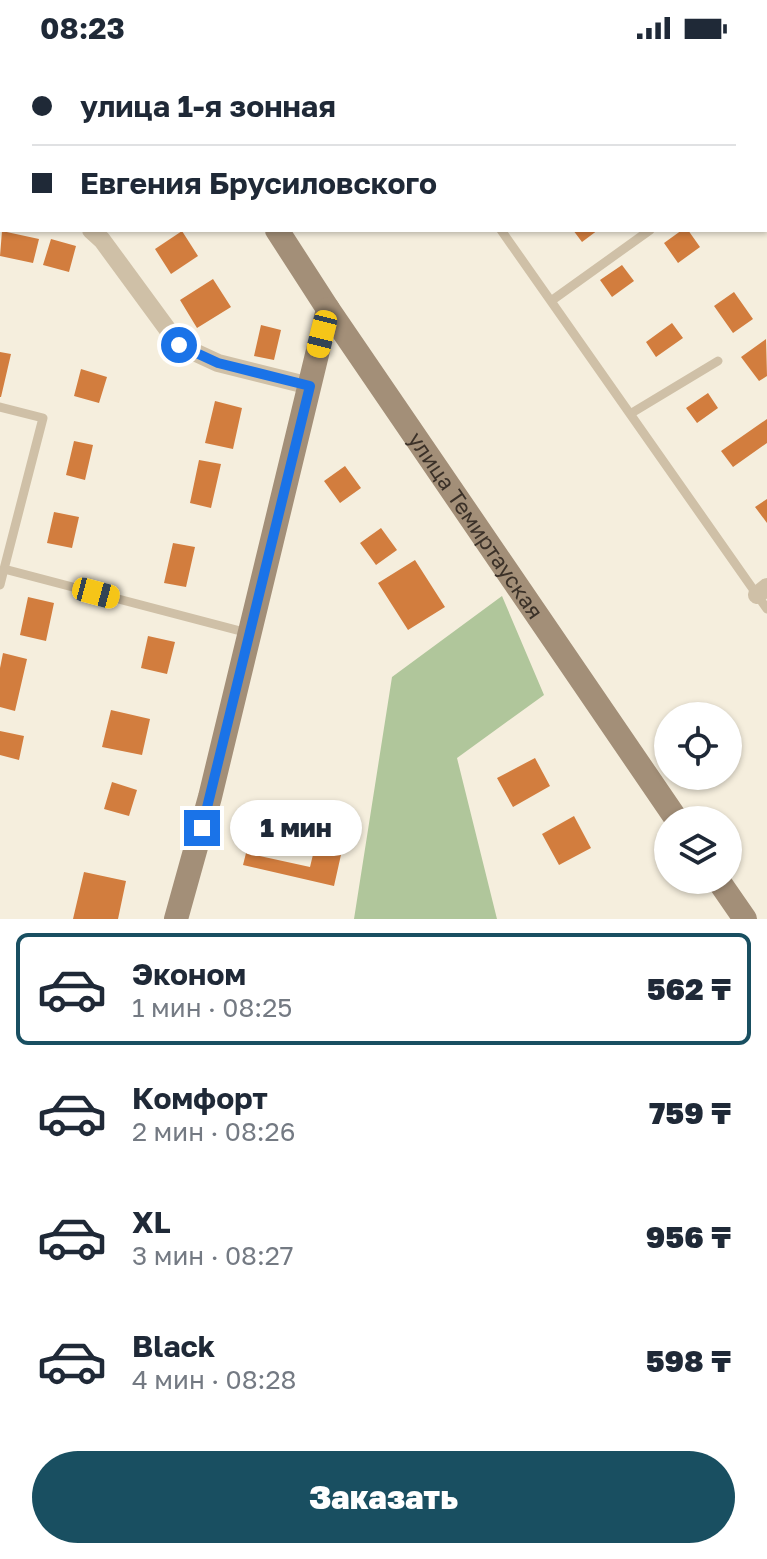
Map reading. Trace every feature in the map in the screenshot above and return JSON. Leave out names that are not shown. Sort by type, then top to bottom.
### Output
[{"type":"street","points":[[93,232],[179,345],[218,363],[310,386]]},
{"type":"street","name":"улица Темиртауская","points":[[278,232],[667,806]]},
{"type":"street","points":[[176,919],[210,797],[328,309]]},
{"type":"street","points":[[728,894],[745,919]]},
{"type":"lane","points":[[502,232],[764,597]]},
{"type":"lane","points":[[551,301],[647,232]]},
{"type":"lane","points":[[630,414],[718,361]]},
{"type":"lane","points":[[0,407],[43,418],[0,585]]},
{"type":"lane","points":[[4,569],[250,634]]},
{"type":"green space","points":[[502,596],[544,695],[457,758],[497,919],[354,919],[392,677]]},
{"type":"building","points":[[2,232],[39,239],[33,263],[0,256]]},
{"type":"building","points":[[183,232],[198,256],[171,274],[155,249]]},
{"type":"building","points":[[574,232],[595,232],[582,242]]},
{"type":"building","points":[[679,232],[689,232],[700,247],[678,263],[664,243]]},
{"type":"building","points":[[51,239],[76,246],[69,272],[43,265]]},
{"type":"building","points":[[622,265],[634,281],[612,297],[600,280]]},
{"type":"building","points":[[213,279],[231,307],[197,328],[180,300]]},
{"type":"building","points":[[734,292],[753,319],[733,333],[714,306]]},
{"type":"building","points":[[672,323],[683,338],[656,357],[646,342]]},
{"type":"building","points":[[261,325],[281,330],[274,360],[254,356]]},
{"type":"building","points":[[766,339],[767,376],[759,381],[741,357]]},
{"type":"building","points":[[0,352],[11,354],[1,397],[0,397]]},
{"type":"building","points":[[81,369],[107,377],[99,403],[74,396]]},
{"type":"building","points":[[708,393],[718,408],[697,423],[686,408]]},
{"type":"building","points":[[215,401],[242,408],[233,449],[205,443]]},
{"type":"building","points":[[767,419],[767,443],[733,467],[721,451]]},
{"type":"building","points":[[74,441],[93,445],[85,480],[66,475]]},
{"type":"building","points":[[199,460],[221,464],[211,508],[190,503]]},
{"type":"building","points":[[345,466],[361,488],[340,503],[324,481]]},
{"type":"building","points":[[767,499],[767,523],[755,507]]},
{"type":"building","points":[[54,512],[79,517],[72,548],[47,543]]},
{"type":"building","points":[[381,528],[397,550],[376,565],[360,543]]},
{"type":"building","points":[[173,543],[195,547],[186,587],[164,583]]},
{"type":"building","points":[[415,560],[445,607],[408,630],[378,583]]},
{"type":"building","points":[[28,597],[54,603],[46,641],[20,635]]},
{"type":"building","points":[[148,636],[175,642],[167,674],[141,668]]},
{"type":"building","points":[[3,653],[27,659],[15,711],[0,707]]},
{"type":"building","points":[[111,710],[150,719],[142,755],[102,747]]},
{"type":"building","points":[[0,731],[24,736],[19,760],[0,755]]},
{"type":"building","points":[[535,758],[550,786],[513,807],[497,778]]},
{"type":"building","points":[[112,782],[137,790],[129,816],[104,809]]},
{"type":"building","points":[[323,813],[349,819],[334,886],[243,865],[246,853],[310,867]]},
{"type":"building","points":[[574,816],[591,848],[559,865],[542,834]]},
{"type":"building","points":[[84,872],[126,881],[118,919],[73,919]]},
{"type":"route","points":[[179,345],[218,363],[310,386],[202,828]]}]
